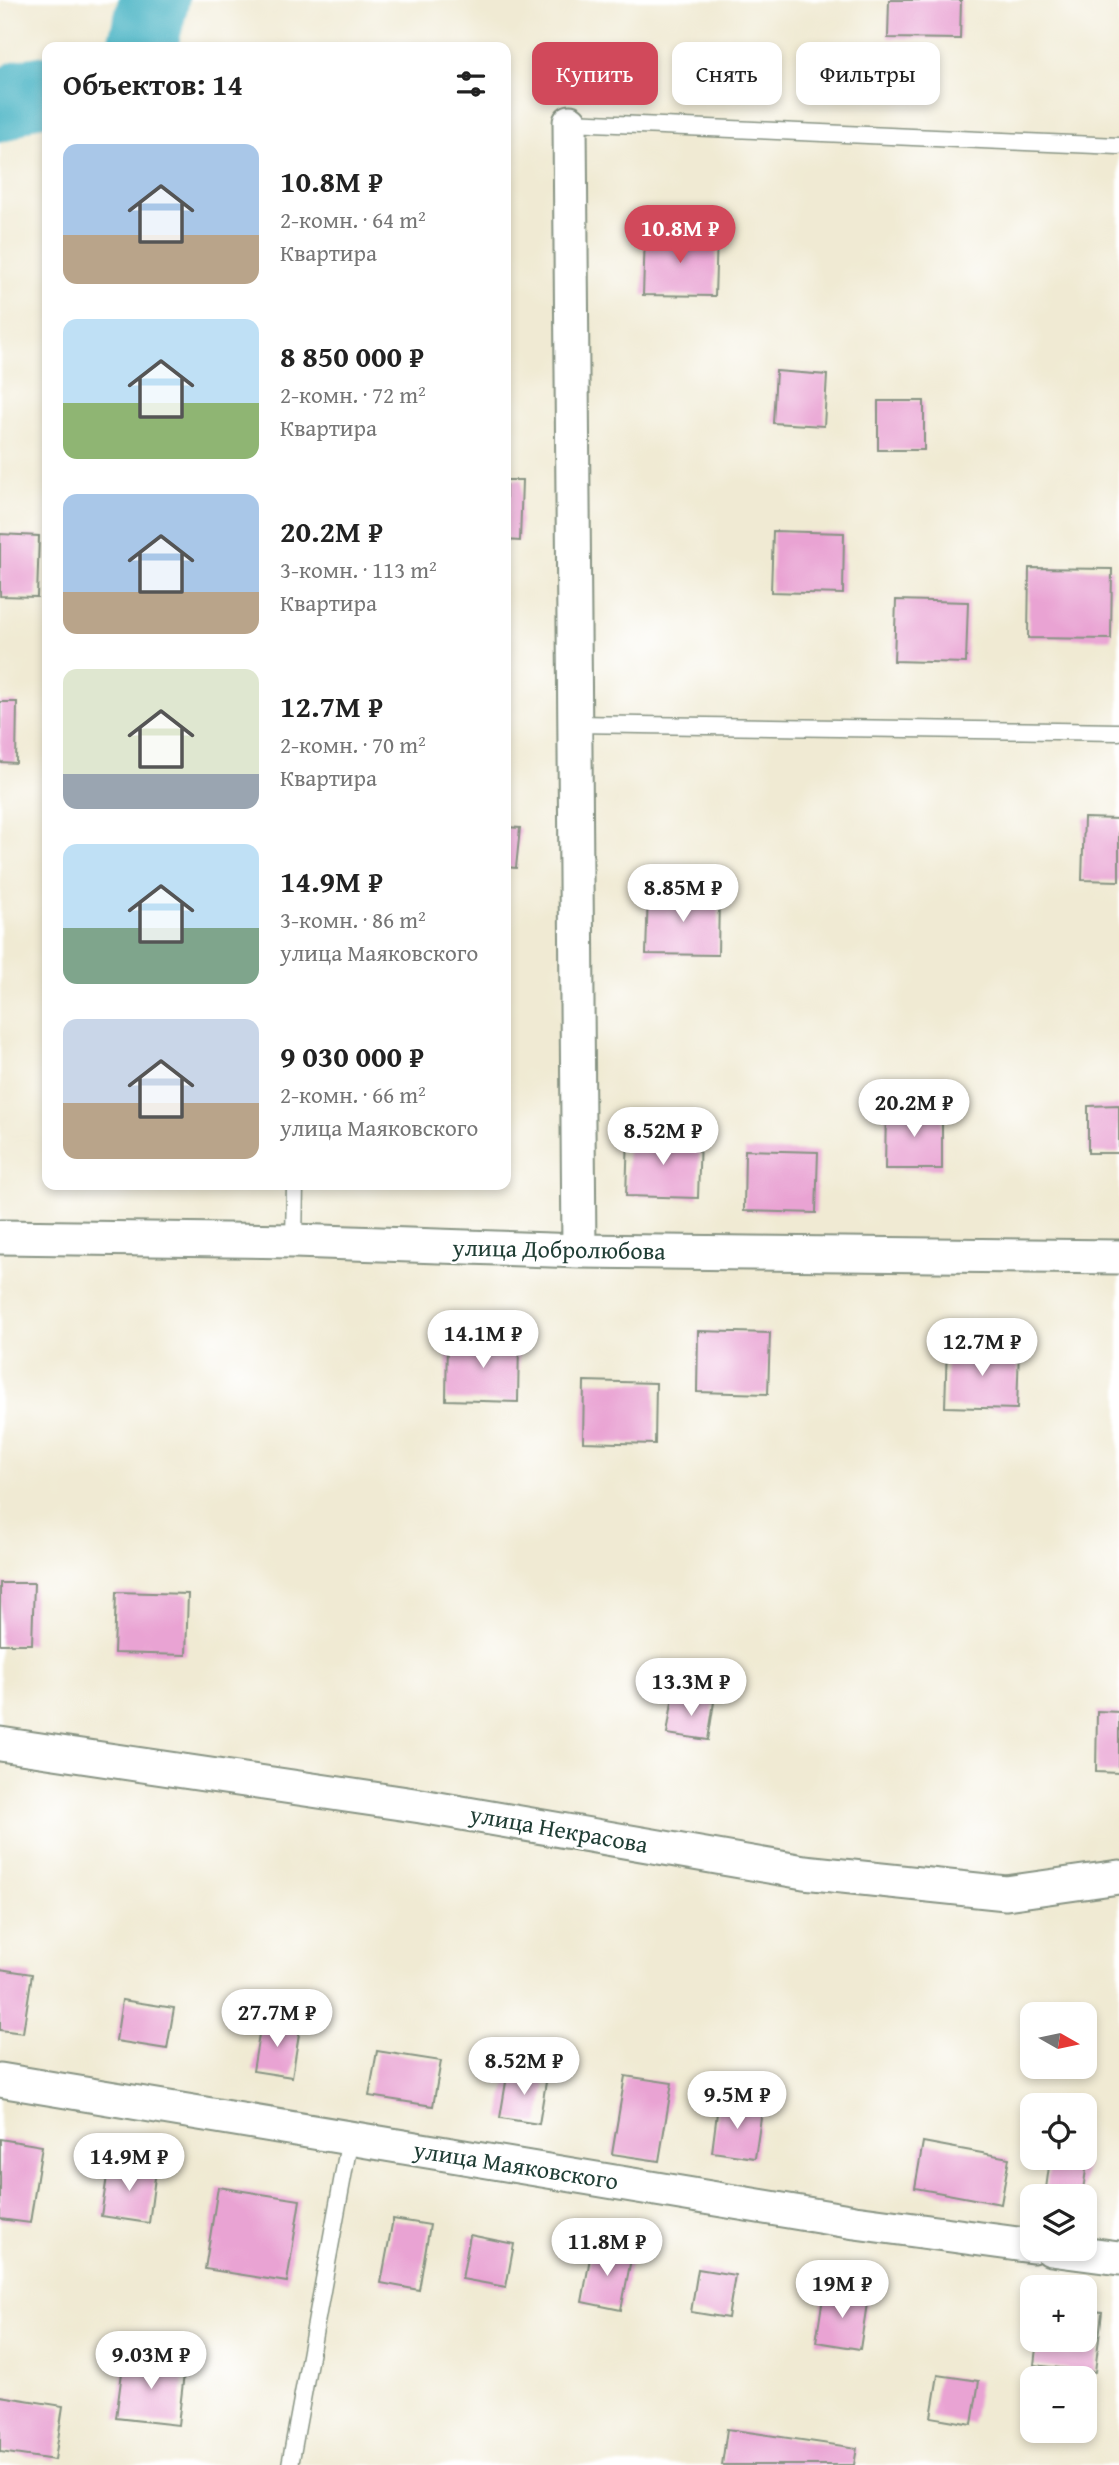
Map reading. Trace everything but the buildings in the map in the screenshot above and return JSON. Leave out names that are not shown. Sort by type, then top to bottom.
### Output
[{"type":"street","points":[[570,122],[579,1251]]},
{"type":"street","name":"улица Добролюбова","points":[[0,1237],[294,1241],[579,1251],[1119,1257]]},
{"type":"street","name":"улица Некрасова","points":[[0,1744],[421,1806],[804,1871],[1006,1893],[1119,1877]]},
{"type":"street","name":"улица Маяковского","points":[[0,2080],[855,2222],[1020,2244]]},
{"type":"street","points":[[1097,2255],[1119,2258]]},
{"type":"lane","points":[[570,122],[1119,146]]},
{"type":"lane","points":[[575,724],[1119,732]]},
{"type":"lane","points":[[294,1241],[295,1190]]},
{"type":"lane","points":[[290,2465],[350,2138]]},
{"type":"waterway","points":[[143,42],[154,0]]},
{"type":"waterway","points":[[0,107],[24,94],[42,91]]}]
